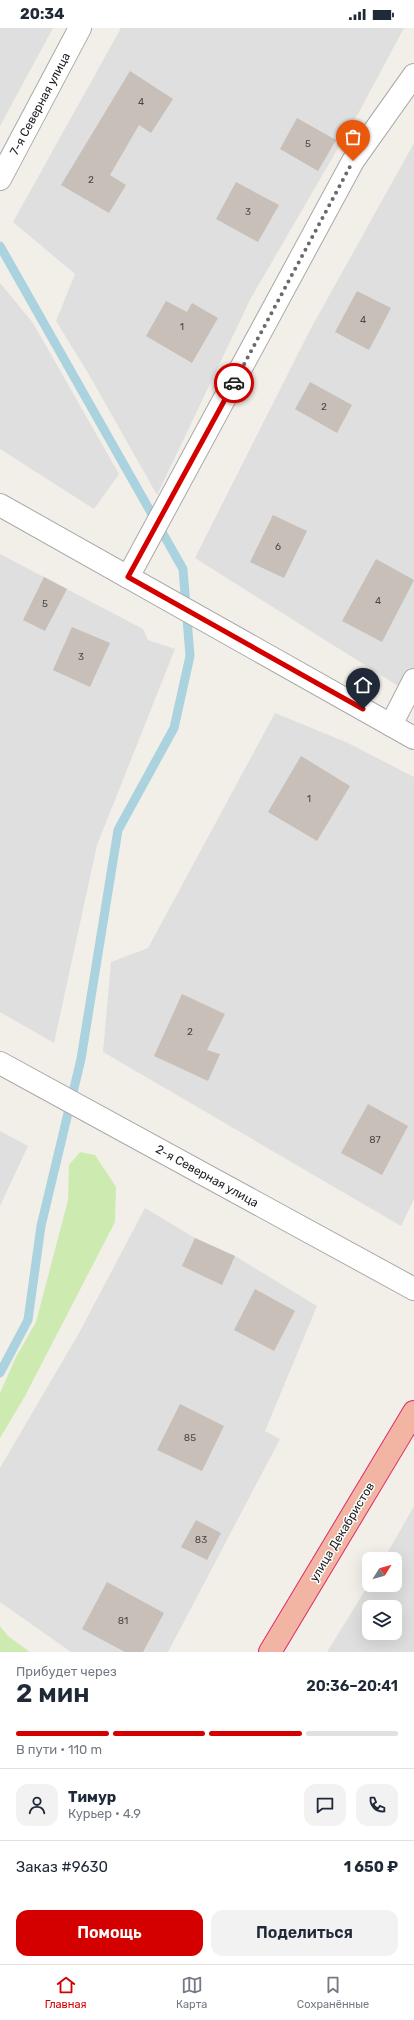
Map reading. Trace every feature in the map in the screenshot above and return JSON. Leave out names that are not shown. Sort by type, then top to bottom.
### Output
[{"type":"highway","name":"улица Декабристов","points":[[270,1652],[414,1412]]},
{"type":"street","name":"7-я Северная улица","points":[[0,179],[80,28]]},
{"type":"street","points":[[128,577],[353,161],[414,75]]},
{"type":"street","points":[[0,505],[414,738]]},
{"type":"street","points":[[391,725],[414,680]]},
{"type":"street","name":"2-я Северная улица","points":[[0,1064],[414,1289]]},
{"type":"shaded area","points":[[0,28],[53,28],[0,126]]},
{"type":"shaded area","points":[[121,28],[404,28],[359,112],[251,298],[157,495],[91,378],[56,321],[75,274],[13,222]]},
{"type":"shaded area","points":[[414,143],[414,696],[195,558],[310,330]]},
{"type":"shaded area","points":[[0,283],[33,323],[119,474],[94,509],[0,449]]},
{"type":"shaded area","points":[[0,554],[143,629],[148,640],[175,649],[97,845],[54,1043],[0,1012]]},
{"type":"shaded area","points":[[275,713],[348,743],[414,777],[414,1199],[401,1226],[103,1052],[111,962],[148,948]]},
{"type":"shaded area","points":[[0,1131],[28,1146],[0,1206]]},
{"type":"shaded area","points":[[145,1208],[195,1238],[235,1256],[317,1306],[265,1431],[280,1439],[168,1652],[71,1652],[0,1602],[0,1468],[79,1333]]},
{"type":"shaded area","points":[[414,1506],[414,1652],[327,1652],[364,1592],[402,1592],[402,1552],[388,1552]]},
{"type":"green space","points":[[80,1152],[95,1155],[116,1187],[115,1222],[25,1396],[0,1438],[0,1393],[16,1357],[36,1322],[68,1200],[69,1165]]},
{"type":"green space","points":[[0,1626],[8,1636],[30,1652],[0,1652]]},
{"type":"building","points":[[130,71],[173,99],[151,133],[139,125],[110,175],[126,185],[109,213],[61,185]]},
{"type":"building","points":[[297,118],[336,140],[318,171],[280,149]]},
{"type":"building","points":[[236,182],[279,205],[258,242],[216,219]]},
{"type":"building","points":[[357,291],[391,308],[369,350],[335,332]]},
{"type":"building","points":[[166,301],[187,312],[192,303],[218,318],[192,363],[146,336]]},
{"type":"building","points":[[310,382],[352,405],[337,433],[295,409]]},
{"type":"building","points":[[273,515],[307,531],[284,578],[250,562]]},
{"type":"building","points":[[376,559],[414,580],[382,642],[342,621]]},
{"type":"building","points":[[44,577],[67,589],[45,631],[23,620]]},
{"type":"building","points":[[72,627],[110,643],[90,687],[53,670]]},
{"type":"building","points":[[301,756],[350,786],[317,841],[268,812]]},
{"type":"building","points":[[182,994],[225,1014],[207,1050],[220,1054],[208,1081],[154,1056]]},
{"type":"building","points":[[368,1104],[408,1126],[382,1175],[341,1153]]},
{"type":"building","points":[[195,1238],[235,1256],[222,1285],[182,1266]]},
{"type":"building","points":[[255,1289],[295,1311],[274,1351],[234,1330]]},
{"type":"building","points":[[180,1404],[224,1426],[202,1471],[157,1450]]},
{"type":"building","points":[[196,1520],[221,1533],[207,1560],[181,1547]]},
{"type":"building","points":[[107,1582],[164,1613],[143,1652],[125,1652],[82,1629]]},
{"type":"waterway","points":[[0,246],[183,569],[190,656],[174,728],[118,830],[81,1059],[41,1226],[28,1320],[0,1373]]},
{"type":"way so far","points":[[234,383],[353,161]]},
{"type":"route","points":[[234,383],[128,577],[363,709]]}]
